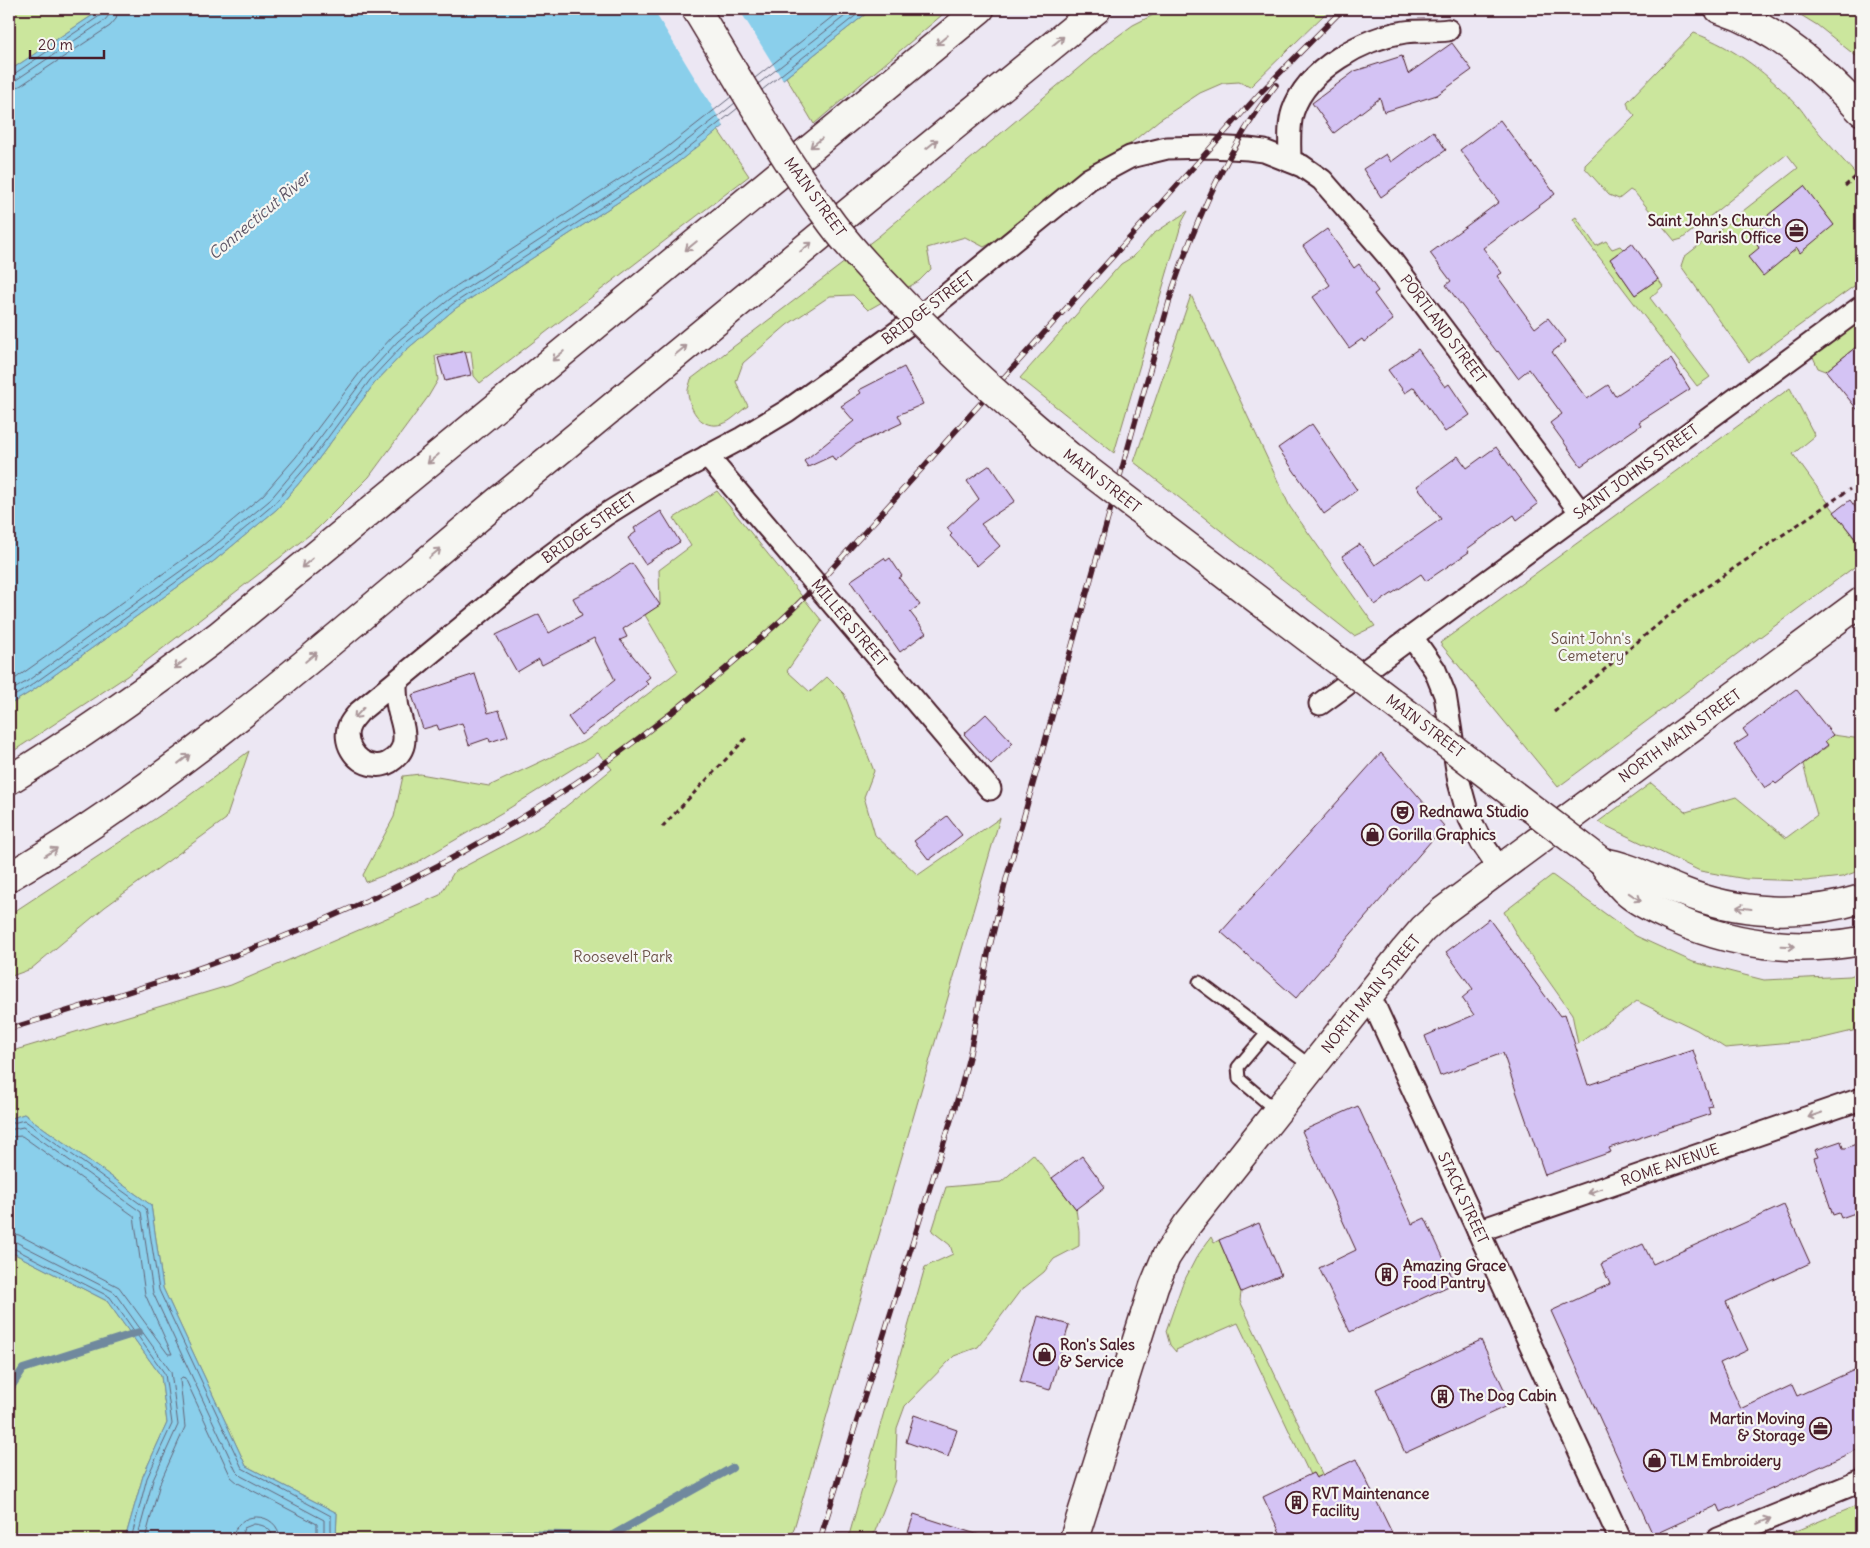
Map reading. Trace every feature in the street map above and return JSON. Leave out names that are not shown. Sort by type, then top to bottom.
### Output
[{"type":"main road","name":"MAIN STREET","points":[[696,9],[785,156],[826,215],[872,271],[962,364],[1069,456],[1602,862],[1620,885],[1640,901],[1674,919],[1718,935],[1749,942],[1815,947],[1861,941]]},
{"type":"main road","points":[[9,780],[137,696],[218,636],[980,9]]},
{"type":"main road","points":[[9,877],[124,804],[216,734],[1097,9]]},
{"type":"main road","points":[[1719,9],[1751,22],[1785,41],[1826,76],[1861,111]]},
{"type":"main road","name":"NORTH MAIN STREET","points":[[1074,1539],[1154,1286],[1166,1257],[1187,1225],[1369,994],[1423,929],[1443,911],[1861,602]]},
{"type":"main road","name":"MAIN STREET","points":[[1602,862],[1628,868],[1701,899],[1742,908],[1797,910],[1830,907],[1861,899]]},
{"type":"street","points":[[1290,161],[1292,112],[1301,92],[1311,80],[1363,43],[1406,32],[1448,30]]},
{"type":"street","name":"BRIDGE STREET","points":[[396,682],[535,567],[589,526],[653,485],[742,438],[786,411],[927,311],[1089,179],[1130,157],[1167,148],[1248,149],[1264,151],[1290,161]]},
{"type":"street","name":"PORTLAND STREET","points":[[1290,161],[1310,170],[1322,180],[1375,239],[1580,513]]},
{"type":"street","name":"SAINT JOHNS STREET","points":[[1320,704],[1861,306]]},
{"type":"street","name":"MILLER STREET","points":[[708,456],[990,789]]},
{"type":"street","points":[[1412,637],[1435,670],[1445,695],[1458,782],[1468,815],[1482,843],[1500,869]]},
{"type":"street","name":"STACK STREET","points":[[1369,994],[1620,1539]]},
{"type":"street","name":"ROME AVENUE","points":[[1478,1231],[1861,1099]]},
{"type":"street","points":[[1718,1539],[1861,1481]]},
{"type":"lane","points":[[1199,982],[1312,1067]]},
{"type":"lane","points":[[1266,1033],[1238,1067],[1239,1079],[1277,1111]]},
{"type":"path","points":[[1845,186],[1860,173]]},
{"type":"path","points":[[1554,712],[1686,601],[1850,489]]},
{"type":"path","points":[[662,827],[747,737]]},
{"type":"green space","points":[[9,9],[102,9],[9,71]]},
{"type":"green space","points":[[872,9],[949,9],[814,124],[786,77]]},
{"type":"green space","points":[[1165,9],[1330,9],[1250,87],[1239,82],[1223,83],[1200,93],[1159,120],[1103,166],[1005,236],[984,247],[965,237],[927,248],[931,269],[919,281],[868,310],[853,295],[830,296],[787,325],[743,363],[736,382],[748,406],[732,419],[722,424],[709,424],[698,418],[689,400],[688,389],[691,379],[879,236],[1107,44],[1133,25]]},
{"type":"green space","points":[[1791,9],[1861,9],[1861,60],[1817,25]]},
{"type":"green space","points":[[1694,33],[1724,46],[1764,73],[1799,107],[1813,126],[1861,180],[1861,281],[1749,362],[1681,266],[1684,257],[1798,168],[1787,154],[1682,239],[1675,241],[1635,193],[1630,190],[1619,199],[1609,195],[1585,168],[1585,165],[1635,116],[1629,109],[1627,102]]},
{"type":"green space","points":[[718,130],[749,176],[480,383],[474,376],[471,351],[435,356],[438,380],[428,397],[369,477],[317,529],[127,676],[9,754],[9,705],[32,691],[214,561],[277,509],[311,469],[374,384],[406,350],[456,308],[672,167]]},
{"type":"green space","points":[[1188,211],[1182,222],[1114,453],[1020,378],[1121,264],[1134,256],[1153,234]]},
{"type":"green space","points":[[1576,217],[1596,246],[1606,241],[1612,249],[1620,246],[1623,249],[1610,259],[1635,295],[1658,279],[1663,286],[1650,298],[1710,377],[1697,386],[1590,245],[1573,219]]},
{"type":"green space","points":[[1191,295],[1290,507],[1375,626],[1354,636],[1134,462]]},
{"type":"green space","points":[[1861,321],[1861,343],[1826,371],[1818,368],[1813,357]]},
{"type":"green space","name":"Saint John's Cemetery","points":[[1790,388],[1815,436],[1793,454],[1861,548],[1861,562],[1558,787],[1440,643]]},
{"type":"green space","name":"Roosevelt Park","points":[[717,491],[822,621],[787,671],[810,692],[827,677],[844,694],[874,771],[864,797],[875,835],[918,875],[1000,818],[791,1539],[336,1539],[337,1513],[246,1466],[163,1288],[151,1205],[24,1114],[9,1119],[9,1052],[231,985],[440,895],[454,872],[543,825],[612,769],[598,753],[416,863],[366,882],[363,875],[394,817],[403,776],[420,774],[489,786],[587,740],[678,671],[645,615],[660,604],[659,570],[691,546],[674,518]]},
{"type":"green space","points":[[1833,735],[1861,739],[1861,870],[1842,877],[1806,881],[1746,879],[1700,871],[1598,822],[1651,783],[1686,812],[1736,797],[1786,838],[1817,815],[1803,764],[1828,746],[1825,741]]},
{"type":"green space","points":[[249,751],[226,819],[105,907],[31,969],[9,977],[9,915],[182,801]]},
{"type":"green space","points":[[1552,875],[1636,936],[1693,962],[1764,980],[1850,976],[1861,972],[1861,1029],[1815,1040],[1725,1048],[1697,1030],[1637,1001],[1578,1044],[1572,1014],[1519,939],[1504,912]]},
{"type":"green space","points":[[1033,1154],[1076,1209],[1079,1246],[1054,1259],[1044,1272],[1020,1291],[978,1347],[954,1356],[905,1406],[897,1428],[895,1480],[872,1539],[848,1539],[925,1267],[953,1254],[950,1245],[932,1231],[946,1187],[1001,1182]]},
{"type":"green space","points":[[1211,1237],[1214,1243],[1219,1240],[1241,1292],[1240,1301],[1353,1539],[1345,1539],[1313,1473],[1310,1475],[1238,1323],[1176,1350],[1176,1352],[1170,1345],[1166,1331],[1182,1285],[1196,1258]]},
{"type":"green space","points":[[9,1251],[107,1301],[161,1376],[167,1423],[143,1476],[125,1539],[9,1539]]},
{"type":"green space","points":[[1861,1504],[1861,1539],[1776,1539]]},
{"type":"water","name":"Connecticut River","points":[[102,9],[872,9],[672,167],[456,308],[406,350],[374,384],[311,469],[277,509],[214,561],[32,691],[9,705],[9,71]]},
{"type":"water","points":[[24,1114],[151,1205],[163,1288],[246,1466],[337,1513],[336,1539],[270,1539],[253,1535],[251,1539],[125,1539],[143,1476],[167,1423],[161,1376],[107,1301],[9,1251],[9,1119]]},
{"type":"pier","points":[[653,9],[739,9],[784,82],[725,128]]},
{"type":"building","points":[[1452,43],[1472,70],[1437,95],[1384,112],[1380,98],[1334,133],[1312,103],[1355,71],[1402,56],[1408,74]]},
{"type":"building","points":[[1500,120],[1555,194],[1483,248],[1502,273],[1497,276],[1535,328],[1548,318],[1566,341],[1552,352],[1587,399],[1608,385],[1615,396],[1671,359],[1690,389],[1639,422],[1641,425],[1581,466],[1550,423],[1562,414],[1529,369],[1518,378],[1446,285],[1451,281],[1430,253],[1499,202],[1460,150]]},
{"type":"building","points":[[1433,131],[1446,150],[1381,197],[1363,169],[1386,154],[1391,162]]},
{"type":"building","name":"Saint John's Church Parish Office","points":[[1804,186],[1834,225],[1800,253],[1797,248],[1763,276],[1748,257],[1759,248],[1756,243],[1767,234],[1760,225],[1770,218],[1768,215]]},
{"type":"building","points":[[1327,229],[1354,268],[1359,264],[1378,291],[1374,294],[1393,320],[1364,342],[1362,339],[1349,348],[1313,297],[1330,285],[1303,246]]},
{"type":"building","points":[[1632,243],[1658,279],[1635,295],[1610,259]]},
{"type":"building","points":[[1861,343],[1861,414],[1826,371]]},
{"type":"building","points":[[1418,349],[1445,387],[1449,384],[1470,415],[1445,432],[1414,387],[1405,393],[1388,370]]},
{"type":"building","points":[[465,351],[471,375],[445,381],[438,358]]},
{"type":"building","points":[[904,367],[923,404],[898,415],[902,423],[855,445],[835,461],[832,456],[808,467],[804,461],[854,421],[841,406],[861,393],[859,390]]},
{"type":"building","points":[[1312,424],[1357,490],[1324,514],[1278,448]]},
{"type":"building","points":[[1496,447],[1538,504],[1517,520],[1514,515],[1467,549],[1469,552],[1426,581],[1421,574],[1375,605],[1342,556],[1360,544],[1375,565],[1441,519],[1417,486],[1458,456],[1467,468]]},
{"type":"building","points":[[990,465],[1015,501],[981,524],[1000,546],[977,566],[950,536],[952,534],[947,528],[979,499],[967,481]]},
{"type":"building","points":[[1850,500],[1861,515],[1861,546],[1834,512]]},
{"type":"building","points":[[661,511],[680,542],[645,564],[628,538],[636,532],[634,528]]},
{"type":"building","points":[[884,558],[886,561],[890,558],[902,576],[899,578],[920,605],[910,612],[926,633],[900,652],[850,581]]},
{"type":"building","points":[[632,563],[660,605],[623,629],[627,637],[620,640],[650,677],[645,681],[648,684],[581,735],[568,717],[615,680],[594,638],[542,665],[539,659],[517,672],[496,635],[539,614],[549,633],[582,615],[573,598],[601,584]]},
{"type":"building","points":[[475,674],[488,713],[499,710],[508,736],[490,742],[489,738],[469,745],[462,723],[439,730],[437,725],[423,729],[412,695]]},
{"type":"building","points":[[1796,689],[1833,735],[1825,741],[1828,745],[1776,784],[1774,782],[1765,788],[1734,745],[1748,736],[1743,729]]},
{"type":"building","points":[[986,714],[1013,743],[991,764],[964,734]]},
{"type":"building","points":[[1381,753],[1444,826],[1296,998],[1221,932]]},
{"type":"building","points":[[947,816],[962,835],[929,860],[914,841]]},
{"type":"building","points":[[1489,919],[1560,1016],[1565,1014],[1588,1085],[1693,1050],[1712,1106],[1708,1107],[1710,1114],[1609,1148],[1611,1152],[1545,1175],[1503,1053],[1440,1076],[1425,1036],[1474,1015],[1462,998],[1473,989],[1446,952]]},
{"type":"building","points":[[1358,1106],[1412,1224],[1425,1218],[1455,1283],[1350,1332],[1319,1268],[1356,1250],[1302,1131]]},
{"type":"building","points":[[1841,1141],[1843,1148],[1861,1142],[1861,1211],[1841,1218],[1839,1213],[1833,1215],[1814,1158],[1818,1157],[1815,1150]]},
{"type":"building","points":[[1082,1156],[1105,1187],[1076,1209],[1052,1178]]},
{"type":"building","points":[[1784,1205],[1810,1263],[1726,1302],[1748,1350],[1720,1363],[1741,1409],[1792,1385],[1797,1396],[1861,1367],[1861,1448],[1721,1512],[1718,1505],[1653,1535],[1551,1311],[1610,1284],[1601,1264],[1643,1244],[1653,1264]]},
{"type":"building","points":[[1259,1223],[1281,1275],[1241,1292],[1219,1240]]},
{"type":"building","name":"Ron's Sales & Service","points":[[1038,1316],[1069,1325],[1050,1390],[1020,1382]]},
{"type":"building","name":"The Dog Cabin","points":[[1481,1340],[1511,1404],[1405,1453],[1376,1389]]},
{"type":"building","points":[[914,1415],[957,1430],[948,1457],[906,1442]]},
{"type":"building","points":[[1356,1459],[1395,1539],[1283,1539],[1263,1497],[1313,1473],[1316,1478]]},
{"type":"building","points":[[914,1514],[979,1535],[978,1539],[906,1539]]},
{"type":"waterway","points":[[9,1390],[23,1369],[139,1332]]},
{"type":"waterway","points":[[453,1539],[517,1534],[611,1536],[732,1468]]},
{"type":"railway","points":[[9,1029],[226,959],[342,912],[431,869],[517,820],[559,794],[639,738],[746,651],[785,617],[817,585],[1261,92],[1343,9]]},
{"type":"railway","points":[[820,1539],[960,1091],[970,1053],[988,954],[1007,876],[1173,288],[1193,234],[1216,182],[1244,132],[1276,85]]},
{"type":"place","name":"Saint John's Church Parish Office","points":[[1797,230]]},
{"type":"place","name":"Rednawa Studio","points":[[1403,812]]},
{"type":"place","name":"Gorilla Graphics","points":[[1372,835]]},
{"type":"place","name":"Amazing Grace Food Pantry","points":[[1387,1275]]},
{"type":"place","name":"Ron's Sales & Service","points":[[1044,1354]]},
{"type":"place","name":"The Dog Cabin","points":[[1443,1396]]},
{"type":"place","name":"Martin Moving & Storage","points":[[1821,1428]]},
{"type":"place","name":"TLM Embroidery","points":[[1654,1461]]},
{"type":"place","name":"RVT Maintenance Facility","points":[[1296,1503]]}]
